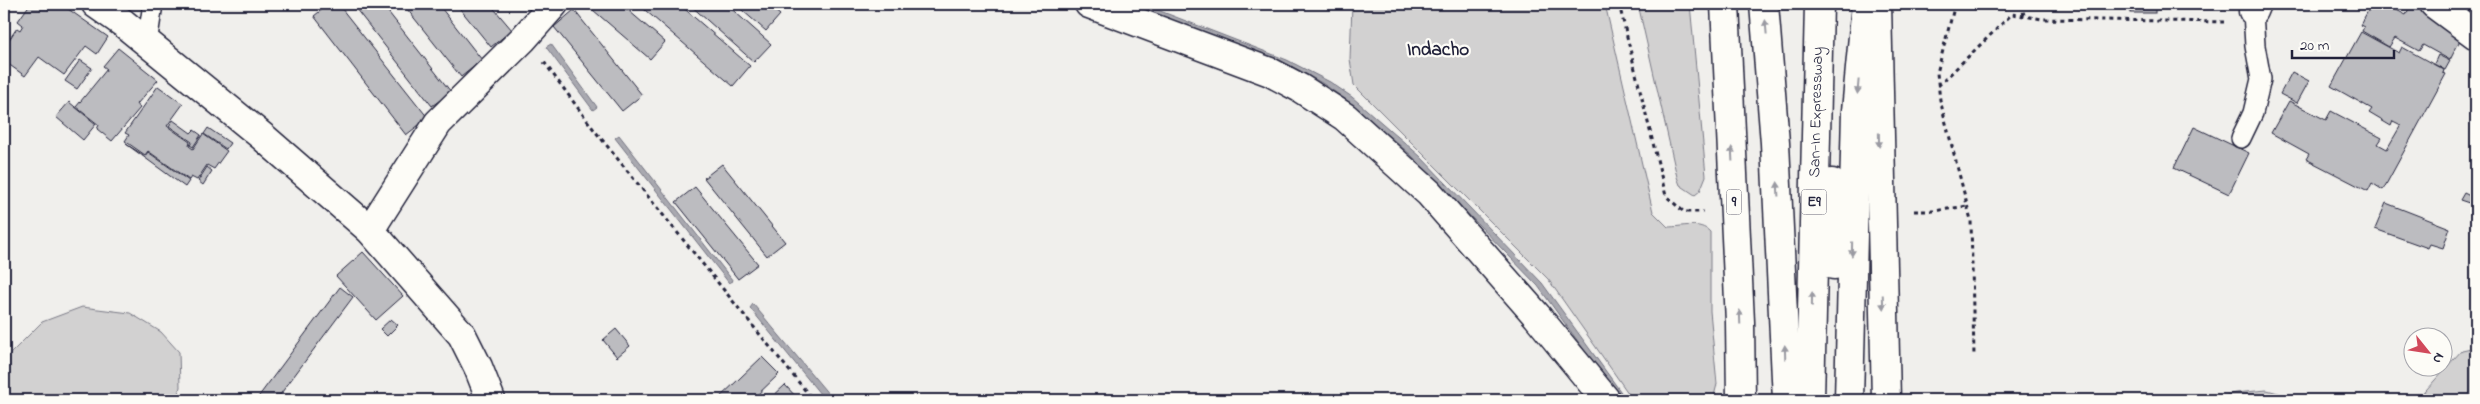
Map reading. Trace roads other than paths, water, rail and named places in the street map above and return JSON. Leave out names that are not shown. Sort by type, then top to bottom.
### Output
[{"type":"main road","points":[[96,4],[263,138],[370,230],[462,335],[478,367],[491,400]]},
{"type":"main road","points":[[370,230],[438,123],[523,39],[554,4]]},
{"type":"main road","points":[[1088,4],[1270,72],[1300,88],[1345,117],[1429,193],[1537,316],[1606,400]]},
{"type":"main road","name":"9","points":[[1725,4],[1740,322],[1741,400]]},
{"type":"main road","points":[[1764,4],[1775,144],[1787,400]]},
{"type":"main road","name":"San-In Expressway","points":[[1810,400],[1819,4]]},
{"type":"main road","name":"San-In Expressway","points":[[1829,4],[1837,400]]},
{"type":"main road","points":[[1849,400],[1856,111],[1866,4]]},
{"type":"main road","points":[[1877,4],[1886,400]]},
{"type":"main road","points":[[2434,4],[2476,34]]},
{"type":"lane","points":[[147,43],[153,4]]},
{"type":"lane","points":[[2241,138],[2253,113],[2261,79],[2255,46],[2255,7]]},
{"type":"district","name":"Indacho","points":[[1438,50]]}]
